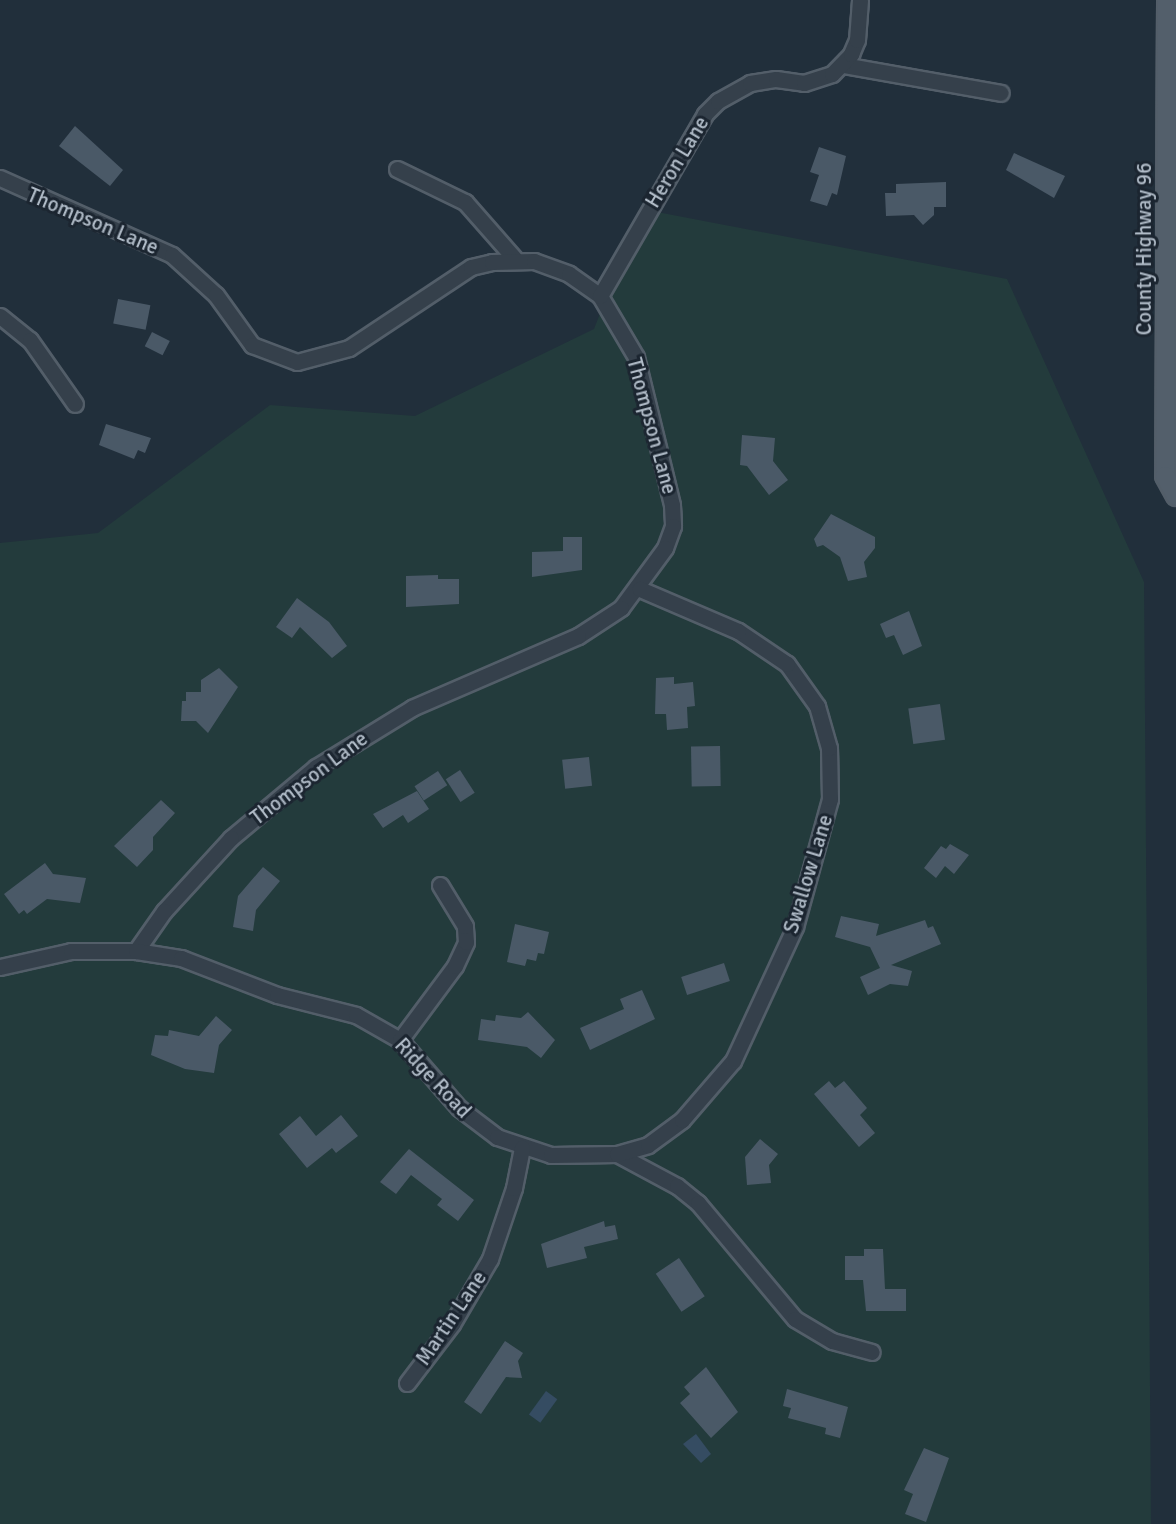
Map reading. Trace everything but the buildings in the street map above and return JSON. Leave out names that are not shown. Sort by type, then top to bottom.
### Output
[{"type":"main road","name":"County Highway 96","points":[[1170,8],[1165,476],[1176,496]]},
{"type":"street","points":[[860,0],[857,40],[843,65],[1001,93]]},
{"type":"street","name":"Heron Lane","points":[[600,296],[696,129],[718,101],[750,83],[776,79],[804,83],[843,65]]},
{"type":"street","points":[[397,169],[465,202],[516,260]]},
{"type":"street","name":"Thompson Lane","points":[[0,178],[172,255],[216,295],[252,345],[297,362],[349,348],[471,267],[516,260],[552,266],[600,296],[636,357],[672,505],[673,526],[665,548],[640,588],[621,608],[578,636],[412,708],[316,767],[204,866],[136,951]]},
{"type":"street","points":[[0,316],[30,340],[75,404]]},
{"type":"street","name":"Swallow Lane","points":[[617,1154],[648,1145],[682,1120],[733,1061],[795,927],[830,799],[829,748],[817,706],[787,664],[738,632],[640,588]]},
{"type":"street","points":[[400,1040],[455,966],[466,942],[465,926],[441,885]]},
{"type":"street","name":"Ridge Road","points":[[0,967],[71,951],[136,951],[181,958],[277,995],[356,1015],[400,1040],[471,1119],[522,1148],[572,1157],[617,1154],[649,1169],[698,1203],[795,1318],[832,1341],[872,1352]]},
{"type":"street","name":"Martin Lane","points":[[407,1383],[452,1324],[490,1259],[514,1188],[522,1148]]},
{"type":"green space","points":[[657,212],[1007,279],[1144,582],[1151,1524],[0,1524],[0,543],[98,533],[270,405],[415,416],[594,329],[625,250]]},
{"type":"water","points":[[546,1391],[557,1399],[540,1423],[529,1414]]},
{"type":"water","points":[[696,1434],[711,1454],[701,1463],[683,1444]]}]
